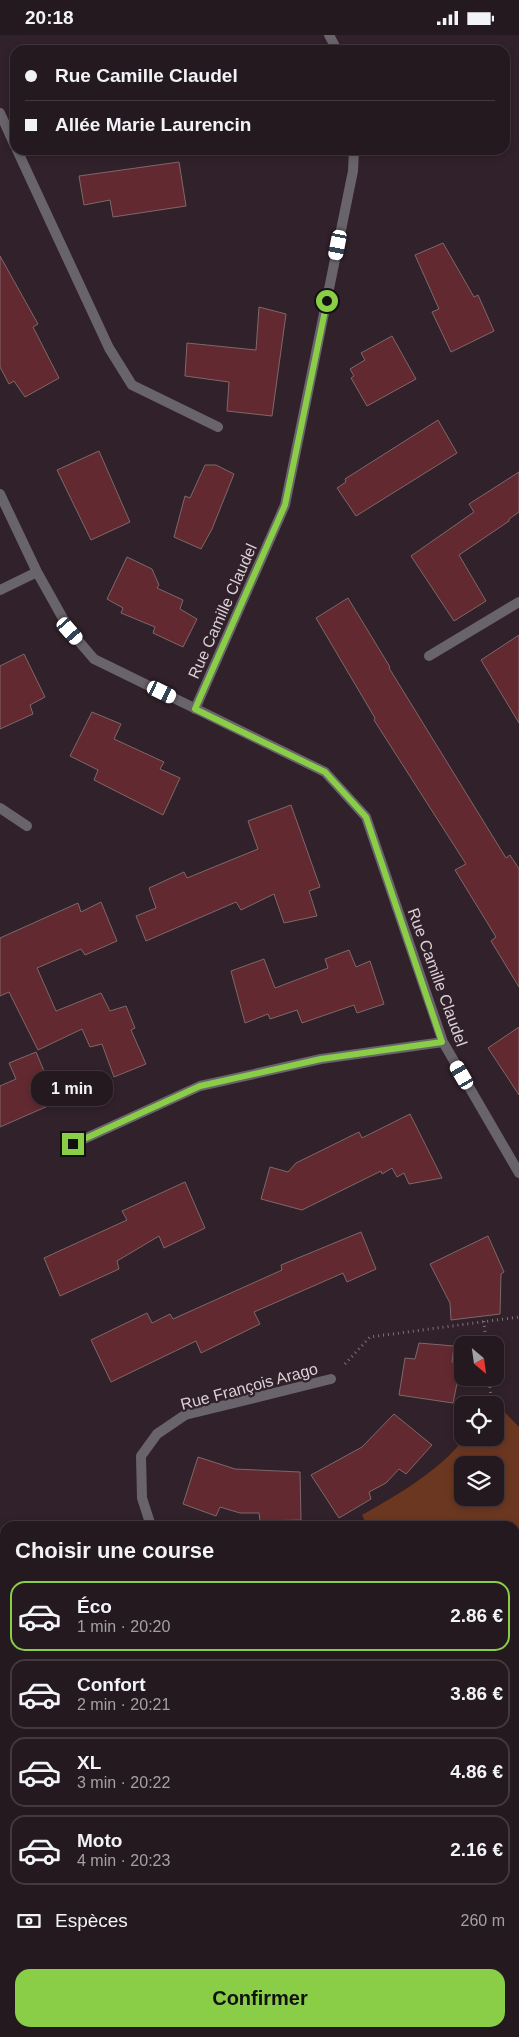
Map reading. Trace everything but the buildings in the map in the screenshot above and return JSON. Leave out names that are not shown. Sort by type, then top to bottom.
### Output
[{"type":"street","points":[[0,113],[10,135]]},
{"type":"street","points":[[19,155],[109,348],[132,385],[218,427]]},
{"type":"street","name":"Rue Camille Claudel","points":[[354,155],[353,171],[285,505],[195,709],[325,772],[366,817],[442,1042],[519,1173]]},
{"type":"street","points":[[0,494],[37,572],[70,631],[94,659],[195,709]]},
{"type":"street","points":[[0,590],[37,572]]},
{"type":"street","points":[[429,656],[519,602]]},
{"type":"street","points":[[0,808],[27,827]]},
{"type":"street","points":[[73,1144],[200,1086],[321,1059],[442,1042]]},
{"type":"street","name":"Rue François Arago","points":[[149,1521],[142,1497],[141,1456],[157,1434],[185,1415],[330,1379]]},
{"type":"path","points":[[330,1379],[370,1337],[519,1317]]},
{"type":"path","points":[[484,1321],[485,1336]]},
{"type":"shaded area","points":[[504,1411],[519,1427],[519,1521],[365,1521],[362,1515],[403,1491],[431,1471],[457,1446],[504,1446]]},
{"type":"route","points":[[73,1144],[200,1086],[321,1059],[442,1042],[366,817],[325,772],[195,709],[285,505],[327,301]]}]
